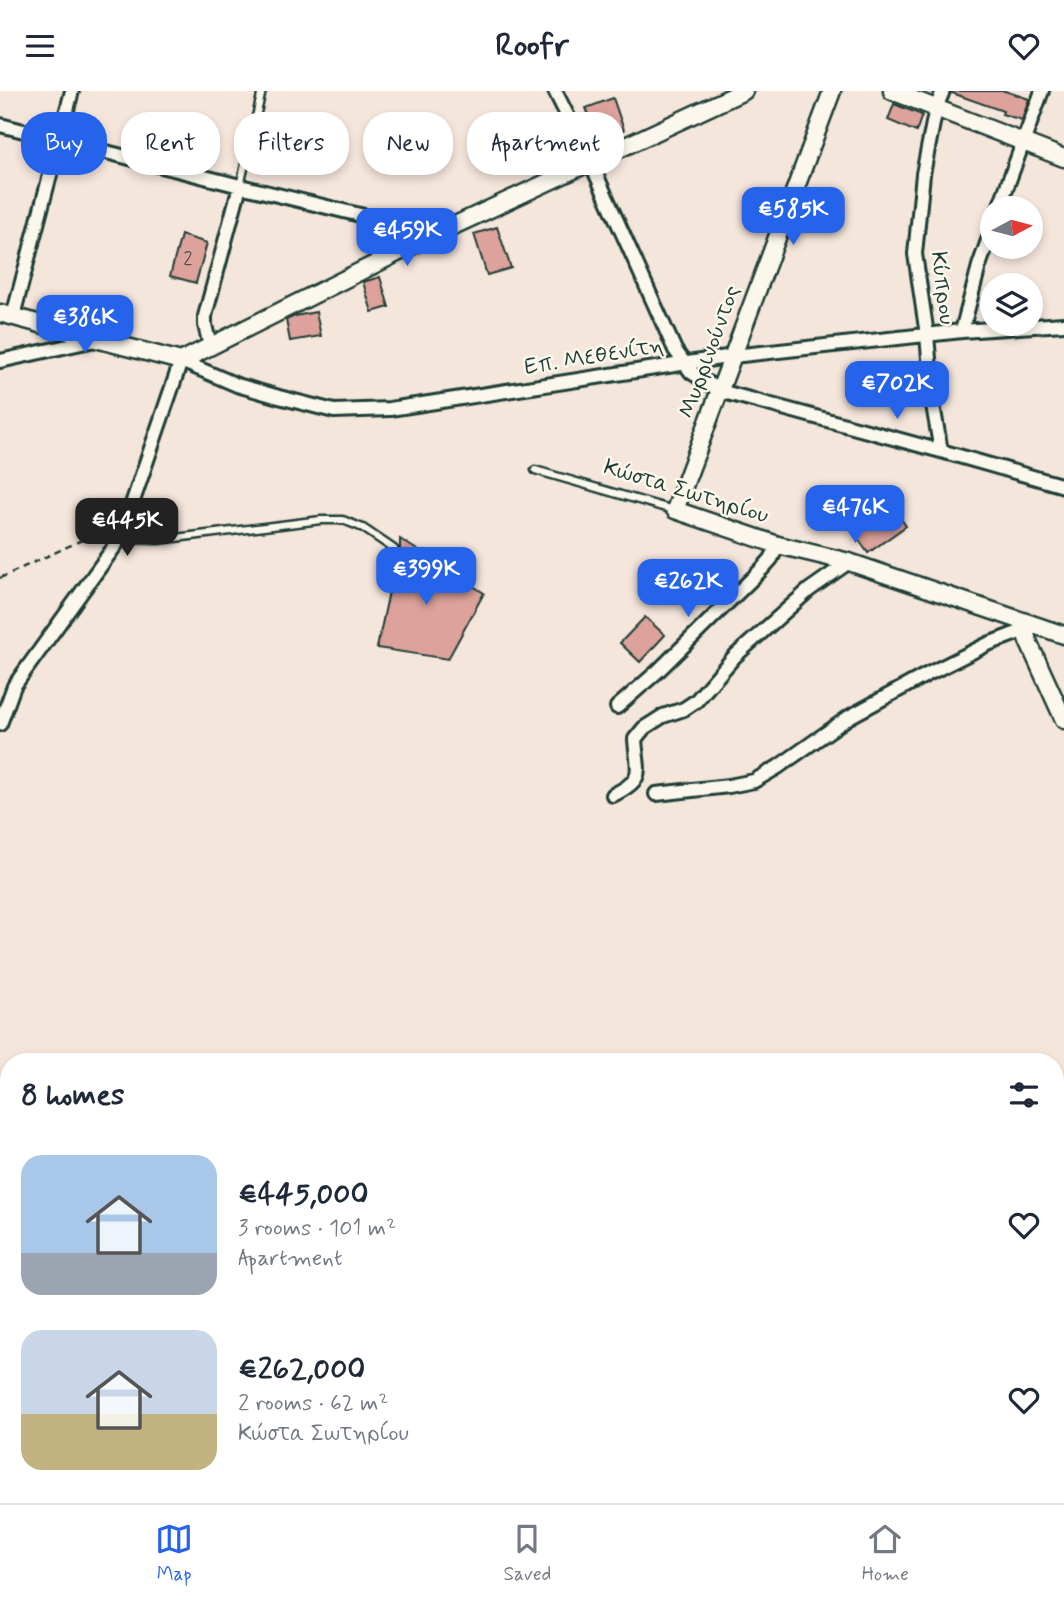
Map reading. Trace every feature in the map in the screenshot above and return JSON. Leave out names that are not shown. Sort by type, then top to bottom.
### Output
[{"type":"street","points":[[67,112],[72,91]]},
{"type":"street","points":[[555,91],[566,112]]},
{"type":"street","points":[[624,147],[743,91]]},
{"type":"street","name":"Μυρρινούντος","points":[[675,510],[832,91]]},
{"type":"street","points":[[892,91],[1064,159]]},
{"type":"street","name":"Κύπρου","points":[[941,451],[915,254],[923,174],[936,108],[943,91]]},
{"type":"street","points":[[1003,196],[1042,91]]},
{"type":"street","points":[[0,125],[21,131]]},
{"type":"street","points":[[107,153],[385,221],[423,240]]},
{"type":"street","points":[[49,175],[6,314],[181,361],[423,240],[565,175]]},
{"type":"street","points":[[596,175],[675,350],[691,372],[720,391],[1064,486]]},
{"type":"street","points":[[210,346],[205,316],[240,186]]},
{"type":"street","points":[[962,331],[981,259]]},
{"type":"street","name":"Επ. Μεθενίτη","points":[[181,361],[237,385],[334,411],[390,409],[733,356],[962,331],[1064,324]]},
{"type":"street","points":[[0,361],[96,339]]},
{"type":"street","points":[[0,724],[14,686],[120,539],[181,361]]},
{"type":"street","name":"Κώστα Σωτηρίου","points":[[675,510],[778,545],[849,562],[1024,626],[1064,635]]},
{"type":"street","points":[[617,707],[658,671],[762,569],[778,545]]},
{"type":"street","points":[[613,795],[632,786],[639,772],[635,739],[644,728],[696,701],[733,657],[809,590],[849,562]]},
{"type":"street","points":[[656,794],[754,781],[849,717],[1024,626],[1028,641],[1064,720]]},
{"type":"lane","points":[[240,186],[262,91]]},
{"type":"lane","name":"Κώστα Σωτηρίου","points":[[535,470],[675,510]]},
{"type":"lane","points":[[120,539],[159,540],[321,520],[343,520],[363,528],[394,549]]},
{"type":"path","points":[[0,577],[82,540],[120,539]]},
{"type":"building","points":[[952,91],[1005,91],[1029,99],[1022,120],[1002,114],[1003,111]]},
{"type":"building","points":[[613,98],[618,112],[588,112],[586,108]]},
{"type":"building","points":[[894,104],[922,115],[916,132],[888,120]]},
{"type":"building","points":[[497,227],[511,268],[487,275],[474,234]]},
{"type":"building","points":[[181,235],[207,243],[196,283],[170,276]]},
{"type":"building","points":[[380,277],[389,307],[372,312],[363,282]]},
{"type":"building","points":[[316,312],[321,336],[290,341],[286,320]]},
{"type":"building","points":[[888,500],[906,526],[868,553],[850,527]]},
{"type":"building","points":[[400,539],[484,593],[448,659],[377,648],[400,550]]},
{"type":"building","points":[[645,617],[665,635],[640,662],[620,643]]}]
